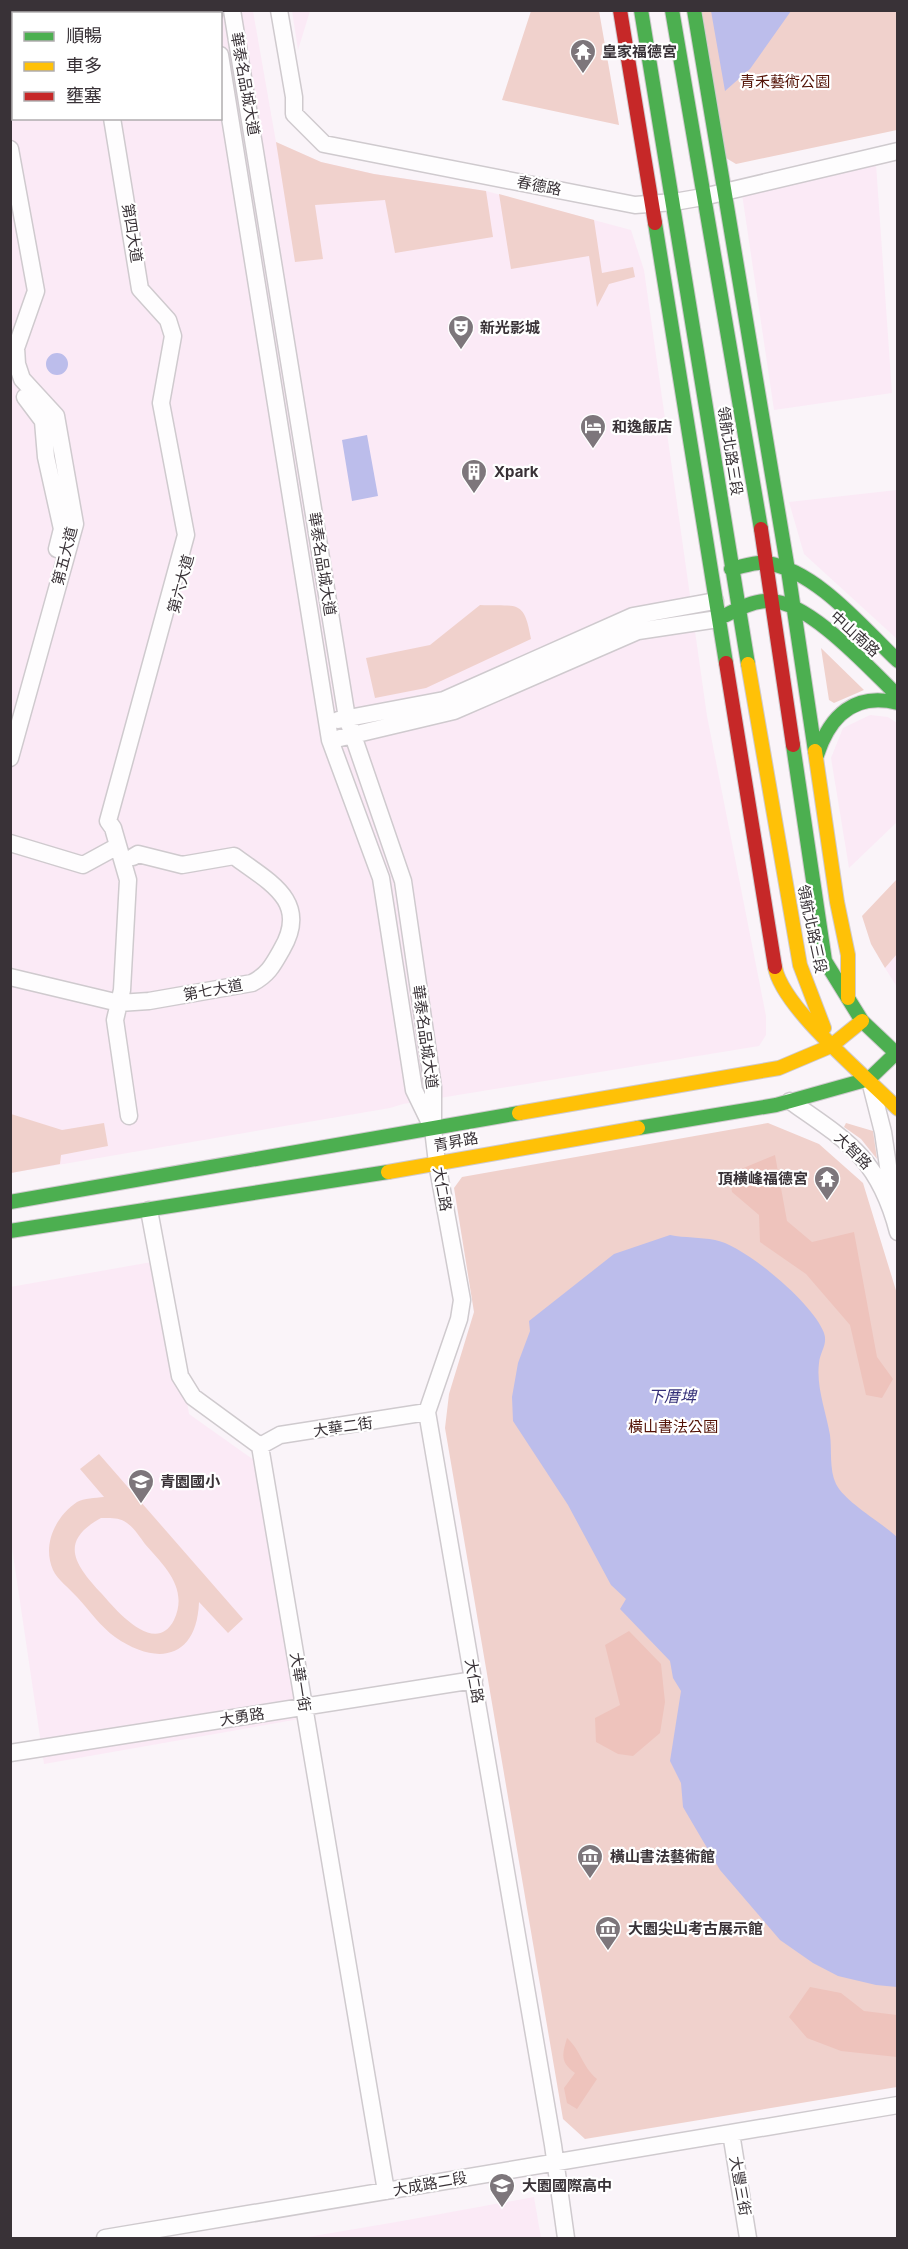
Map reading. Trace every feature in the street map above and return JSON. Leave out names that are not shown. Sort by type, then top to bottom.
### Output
[{"type":"street","name":"華泰名品城大道","points":[[232,10],[347,718],[351,736],[403,881],[433,1087],[433,1129]]},
{"type":"street","name":"春德路","points":[[279,10],[294,97],[294,114],[324,144],[635,205],[674,202],[724,192],[897,151]]},
{"type":"street","points":[[620,10],[778,982],[831,1046],[869,1079],[897,1109]]},
{"type":"street","name":"領航北路三段","points":[[641,10],[674,202],[731,569],[800,965],[831,1046]]},
{"type":"street","name":"領航北路三段","points":[[672,10],[772,600],[825,961],[862,1021],[896,1054]]},
{"type":"street","name":"領航北路三段","points":[[694,10],[788,570],[837,902],[848,955],[848,998]]},
{"type":"street","name":"華泰名品城大道","points":[[222,67],[330,740],[381,878],[414,1090],[433,1129]]},
{"type":"street","name":"第四大道","points":[[112,120],[140,290],[168,320],[177,335]]},
{"type":"street","name":"第四大道","points":[[123,120],[148,287],[161,298],[174,317],[177,335]]},
{"type":"street","points":[[10,149],[36,291],[13,363]]},
{"type":"street","points":[[10,218],[25,292],[23,314],[10,346]]},
{"type":"street","name":"第六大道","points":[[129,1116],[115,1020],[120,999],[128,880],[112,828],[118,822],[194,534],[166,402],[177,335]]},
{"type":"street","name":"第五大道","points":[[10,720],[63,529],[46,457],[42,421],[14,384],[13,363]]},
{"type":"street","name":"第五大道","points":[[10,758],[75,524],[56,416],[22,379],[13,363]]},
{"type":"street","points":[[715,602],[731,569],[766,563],[788,570],[819,588],[897,661]]},
{"type":"street","points":[[330,740],[454,711],[638,631],[718,619],[738,609],[772,600]]},
{"type":"street","name":"中山南路","points":[[772,600],[820,623],[897,696]]},
{"type":"street","points":[[327,723],[444,700],[633,616],[715,602]]},
{"type":"street","points":[[816,757],[821,737],[833,719],[851,704],[874,699],[897,703]]},
{"type":"street","points":[[10,834],[89,859]]},
{"type":"street","points":[[10,843],[83,865],[89,859],[116,847]]},
{"type":"street","name":"第七大道","points":[[116,847],[133,857],[138,854],[182,865],[234,856],[270,883],[288,900],[292,932],[267,975],[252,983],[120,999]]},
{"type":"street","points":[[10,967],[120,999]]},
{"type":"street","points":[[10,977],[120,999]]},
{"type":"street","name":"青昇路","points":[[10,1202],[779,1068],[831,1046],[862,1021]]},
{"type":"street","name":"青昇路","points":[[10,1231],[437,1163],[790,1101],[869,1079],[896,1054]]},
{"type":"street","points":[[869,1079],[897,1093]]},
{"type":"street","name":"大智路","points":[[869,1079],[883,1132],[895,1194],[896,1225]]},
{"type":"street","name":"大智路","points":[[790,1101],[826,1126],[867,1162],[882,1189],[896,1225]]},
{"type":"street","name":"大仁路","points":[[433,1129],[462,1300],[459,1319],[427,1412],[474,1680],[566,2238]]},
{"type":"street","points":[[148,1210],[180,1376],[193,1397],[260,1446]]},
{"type":"street","name":"大華二街","points":[[260,1446],[280,1436],[427,1412]]},
{"type":"street","name":"大華一街","points":[[260,1446],[386,2191]]},
{"type":"street","name":"大勇路","points":[[10,1753],[474,1680]]},
{"type":"street","name":"大成路二段","points":[[105,2238],[897,2105]]},
{"type":"street","name":"大豐三街","points":[[731,2133],[748,2238]]},
{"type":"shaded area","points":[[11,11],[253,11],[276,142],[321,162],[374,174],[486,191],[631,230],[644,270],[707,716],[766,1016],[766,1035],[759,1046],[11,1173]]},
{"type":"shaded area","points":[[292,11],[310,11],[298,50]]},
{"type":"shaded area","points":[[876,164],[892,393],[774,410],[742,194]]},
{"type":"shaded area","points":[[898,490],[897,639],[804,554],[789,502]]},
{"type":"shaded area","points":[[870,715],[888,717],[897,723],[897,822],[849,868],[831,758],[843,728]]},
{"type":"shaded area","points":[[897,954],[897,987],[885,968]]},
{"type":"shaded area","points":[[775,1155],[787,1221],[812,1242],[854,1232],[877,1357],[893,1379],[882,1398],[866,1395],[850,1325],[806,1274],[760,1242],[759,1215],[732,1192],[729,1174]]},
{"type":"shaded area","name":"青園國小","points":[[163,1260],[189,1414],[265,1468],[305,1718],[44,1764],[11,1541],[10,1287]]},
{"type":"shaded area","points":[[629,1631],[661,1664],[665,1702],[660,1733],[633,1756],[618,1754],[596,1742],[595,1718],[620,1705],[605,1645]]},
{"type":"shaded area","points":[[810,1987],[841,1993],[864,2011],[897,2015],[897,2057],[841,2051],[807,2038],[789,2017]]},
{"type":"shaded area","points":[[567,2038],[597,2079],[577,2109],[567,2103],[564,2088],[575,2073],[564,2058]]},
{"type":"shaded area","name":"大園國際高中","points":[[534,2197],[541,2238],[302,2238],[402,2221]]},
{"type":"green space","points":[[531,11],[599,11],[619,125],[502,100]]},
{"type":"green space","name":"青禾藝術公園","points":[[701,11],[897,11],[897,130],[736,164],[726,158]]},
{"type":"green space","points":[[276,142],[321,162],[374,174],[486,191],[493,237],[395,253],[385,200],[315,205],[323,259],[295,262]]},
{"type":"green space","points":[[499,194],[594,220],[602,273],[633,267],[635,277],[609,284],[597,307],[589,256],[511,269]]},
{"type":"green space","points":[[480,605],[517,607],[525,617],[531,639],[426,688],[375,698],[366,658],[430,645]]},
{"type":"green space","points":[[821,648],[864,690],[834,703],[829,700]]},
{"type":"green space","points":[[897,879],[897,954],[885,968],[871,944],[862,916]]},
{"type":"green space","points":[[11,1114],[62,1130],[104,1123],[108,1146],[61,1155],[60,1164],[11,1173]]},
{"type":"green space","name":"橫山書法公園","points":[[768,1123],[819,1144],[863,1183],[898,1297],[897,2087],[585,2139],[563,2119],[445,1428],[449,1394],[474,1312],[454,1188],[462,1177]]},
{"type":"green space","points":[[846,1123],[873,1131],[877,1159],[861,1139],[844,1127]]},
{"type":"green space","points":[[99,1454],[243,1619],[228,1633],[199,1602],[197,1621],[183,1646],[172,1652],[160,1654],[131,1646],[105,1628],[57,1577],[50,1561],[50,1541],[62,1515],[77,1502],[104,1497],[80,1469]],"holes":[[[101,1518],[118,1519],[130,1525],[172,1578],[176,1588],[178,1608],[174,1620],[166,1630],[157,1634],[146,1632],[125,1619],[85,1574],[79,1564],[75,1555],[75,1545],[79,1536],[87,1527]]]},
{"type":"water","points":[[711,11],[791,11],[750,69],[725,91]]},
{"type":"water","points":[[57,353],[65,356],[68,364],[65,372],[57,375],[49,372],[46,364],[49,356]]},
{"type":"water","points":[[367,435],[378,496],[352,501],[342,440]]},
{"type":"water","name":"下厝埤","points":[[670,1235],[715,1240],[728,1244],[760,1264],[777,1278],[793,1292],[818,1321],[825,1337],[818,1372],[830,1435],[836,1484],[855,1505],[897,1537],[897,1987],[876,1985],[838,1976],[813,1963],[780,1940],[720,1870],[683,1807],[681,1783],[670,1761],[681,1691],[673,1678],[670,1661],[620,1609],[626,1599],[611,1585],[568,1505],[513,1421],[512,1397],[518,1363],[530,1331],[529,1321],[614,1254]]},
{"type":"traffic: fast","points":[[641,10],[748,664]]},
{"type":"traffic: fast","points":[[672,10],[761,529]]},
{"type":"traffic: fast","points":[[694,10],[788,570],[815,751]]},
{"type":"traffic: fast","points":[[655,223],[726,663]]},
{"type":"traffic: fast","points":[[731,569],[753,563],[767,563],[786,568],[804,577],[838,603],[898,661]]},
{"type":"traffic: fast","points":[[726,615],[753,603],[770,601],[786,604],[803,612],[838,638],[898,696]]},
{"type":"traffic: fast","points":[[817,755],[829,728],[846,710],[869,701],[883,700],[898,703]]},
{"type":"traffic: fast","points":[[793,745],[825,961],[862,1021],[898,1055]]},
{"type":"traffic: fast","points":[[638,1128],[776,1105],[869,1079],[895,1054]]},
{"type":"traffic: fast","points":[[10,1202],[519,1113]]},
{"type":"traffic: fast","points":[[10,1231],[388,1172]]},
{"type":"traffic: slow","points":[[748,664],[800,965],[824,1028]]},
{"type":"traffic: slow","points":[[815,751],[837,902],[848,955],[848,998]]},
{"type":"traffic: slow","points":[[775,967],[781,984],[809,1022],[898,1109]]},
{"type":"traffic: slow","points":[[519,1113],[779,1068],[831,1046],[862,1021]]},
{"type":"traffic: slow","points":[[388,1172],[638,1128]]},
{"type":"traffic: jam","points":[[620,10],[655,223]]},
{"type":"traffic: jam","points":[[761,529],[793,745]]},
{"type":"traffic: jam","points":[[726,663],[775,967]]},
{"type":"place","name":"皇家福德宮","points":[[583,75]]},
{"type":"place","name":"新光影城","points":[[461,351]]},
{"type":"place","name":"和逸飯店","points":[[593,450]]},
{"type":"place","name":"Xpark","points":[[474,495]]},
{"type":"place","name":"頂橫峰福德宮","points":[[827,1202]]},
{"type":"place","name":"青園國小","points":[[141,1505]]},
{"type":"place","name":"橫山書法藝術館","points":[[590,1880]]},
{"type":"place","name":"大園尖山考古展示館","points":[[608,1952]]},
{"type":"place","name":"大園國際高中","points":[[502,2209]]}]
